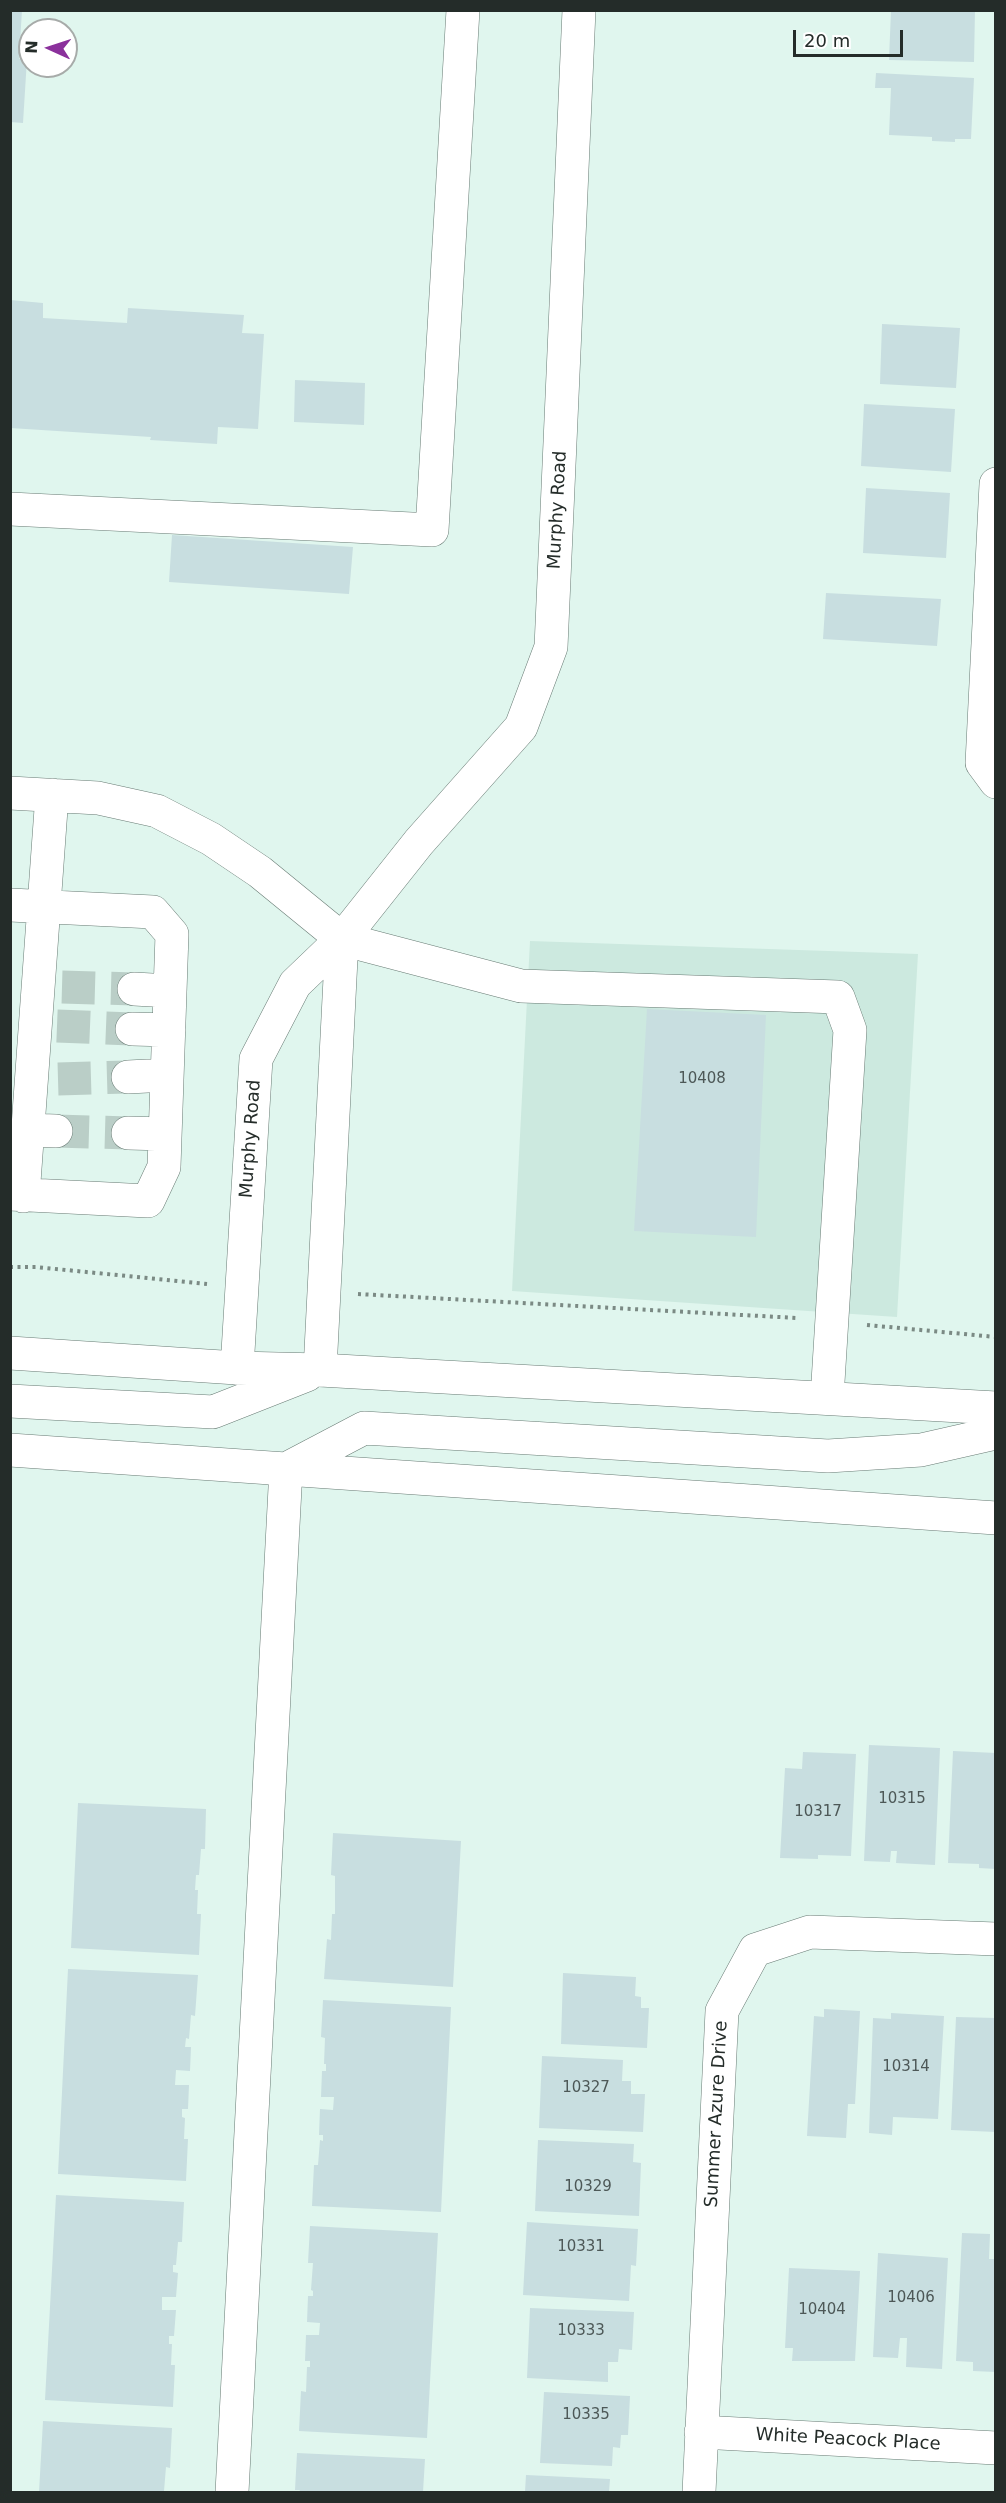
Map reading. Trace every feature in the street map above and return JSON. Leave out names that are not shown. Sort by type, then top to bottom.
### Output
[{"type":"street","points":[[10,509],[432,530],[463,10]]},
{"type":"street","name":"Murphy Road","points":[[237,1368],[256,1059],[295,984],[342,939],[419,842],[521,727],[551,647],[579,10]]},
{"type":"street","points":[[996,484],[982,763],[996,782]]},
{"type":"street","points":[[10,793],[98,798],[157,811],[211,839],[260,872],[342,939],[521,986],[838,997],[850,1030],[827,1398]]},
{"type":"street","points":[[10,905],[44,907],[153,912],[172,934],[164,1167],[148,1201],[17,1195],[41,1130],[50,986],[44,907],[52,795]]},
{"type":"street","points":[[320,1370],[342,939]]},
{"type":"street","points":[[134,989],[170,991]]},
{"type":"street","points":[[132,1029],[169,1030]]},
{"type":"street","points":[[128,1077],[167,1075]]},
{"type":"street","points":[[128,1133],[165,1134]]},
{"type":"street","points":[[10,1353],[237,1368],[320,1370],[996,1408]]},
{"type":"street","points":[[10,1401],[213,1412],[320,1370]]},
{"type":"street","points":[[286,1469],[364,1428],[828,1456],[921,1450],[996,1433]]},
{"type":"street","points":[[10,1450],[996,1518]]},
{"type":"street","points":[[232,2493],[286,1469]]},
{"type":"street","name":"Summer Azure Drive","points":[[699,2493],[722,2011],[756,1950],[810,1932],[996,1939]]},
{"type":"street","name":"White Peacock Place","points":[[702,2433],[996,2448]]},
{"type":"path","points":[[10,1267],[36,1267],[214,1285]]},
{"type":"path","points":[[379,1295],[783,1317],[996,1338]]},
{"type":"shaded area","points":[[530,941],[918,954],[897,1317],[512,1291]]},
{"type":"building","points":[[10,10],[22,10],[22,18],[18,18],[18,78],[26,78],[23,123],[10,122]]},
{"type":"building","points":[[891,10],[975,10],[974,62],[889,60]]},
{"type":"building","points":[[876,73],[974,78],[971,139],[955,139],[955,142],[932,141],[932,137],[889,135],[891,88],[875,88]]},
{"type":"building","points":[[10,300],[43,303],[43,318],[127,323],[128,308],[244,315],[242,333],[264,334],[258,429],[218,427],[217,444],[150,440],[151,437],[10,428]]},
{"type":"building","points":[[882,324],[960,328],[956,388],[880,384]]},
{"type":"building","points":[[295,380],[365,383],[364,425],[294,422]]},
{"type":"building","points":[[864,404],[955,409],[951,472],[861,466]]},
{"type":"building","points":[[866,488],[950,493],[946,558],[863,553]]},
{"type":"building","points":[[172,535],[353,547],[349,594],[169,582]]},
{"type":"building","points":[[826,593],[941,599],[937,646],[823,639]]},
{"type":"building","points":[[647,1009],[766,1015],[756,1237],[634,1231]]},
{"type":"building","points":[[869,1745],[940,1748],[935,1865],[896,1863],[897,1851],[891,1851],[890,1862],[864,1861]]},
{"type":"building","points":[[953,1751],[996,1753],[996,1869],[979,1868],[979,1864],[948,1863]]},
{"type":"building","points":[[803,1752],[856,1754],[851,1856],[818,1855],[818,1859],[780,1858],[785,1768],[802,1769]]},
{"type":"building","points":[[78,1803],[206,1809],[205,1849],[201,1849],[195,1890],[198,1890],[197,1914],[201,1914],[199,1955],[71,1948]]},
{"type":"building","points":[[333,1833],[461,1841],[453,1987],[324,1979],[327,1939],[331,1940],[332,1914],[335,1914],[335,1876],[331,1875]]},
{"type":"building","points":[[68,1969],[198,1975],[195,2016],[191,2015],[189,2039],[186,2038],[185,2047],[191,2047],[190,2071],[176,2070],[175,2085],[189,2085],[188,2109],[182,2109],[182,2117],[185,2118],[184,2139],[188,2139],[186,2181],[58,2174]]},
{"type":"building","points":[[563,1973],[636,1977],[635,1996],[641,1997],[641,2008],[649,2008],[647,2048],[561,2044]]},
{"type":"building","points":[[323,2000],[451,2007],[441,2212],[312,2206],[314,2165],[318,2165],[320,2140],[323,2141],[323,2135],[319,2135],[320,2109],[333,2110],[334,2097],[321,2097],[322,2071],[326,2071],[325,2038],[321,2037]]},
{"type":"building","points":[[824,2009],[860,2011],[855,2104],[848,2104],[846,2138],[807,2136],[814,2016],[824,2017]]},
{"type":"building","points":[[891,2013],[944,2016],[938,2119],[893,2117],[892,2135],[869,2133],[873,2018],[891,2019]]},
{"type":"building","points":[[956,2017],[996,2018],[996,2132],[951,2130]]},
{"type":"building","points":[[542,2056],[623,2060],[622,2081],[631,2081],[631,2094],[645,2094],[643,2132],[539,2128]]},
{"type":"building","points":[[538,2140],[634,2144],[633,2162],[641,2163],[639,2216],[535,2211]]},
{"type":"building","points":[[56,2195],[184,2202],[182,2242],[178,2242],[176,2265],[173,2265],[173,2272],[178,2273],[176,2297],[162,2297],[162,2310],[176,2310],[174,2336],[169,2336],[169,2344],[172,2344],[171,2365],[175,2365],[173,2407],[45,2400]]},
{"type":"building","points":[[527,2222],[638,2229],[636,2266],[631,2265],[629,2301],[523,2295]]},
{"type":"building","points":[[310,2226],[438,2233],[427,2438],[299,2431],[301,2391],[306,2392],[307,2367],[310,2367],[310,2361],[305,2361],[306,2335],[319,2335],[320,2323],[307,2322],[308,2296],[313,2296],[311,2290],[313,2263],[308,2263]]},
{"type":"building","points":[[962,2233],[990,2234],[989,2259],[996,2259],[996,2372],[973,2371],[973,2362],[956,2361]]},
{"type":"building","points":[[878,2253],[948,2258],[942,2369],[906,2367],[907,2338],[900,2338],[898,2358],[873,2357]]},
{"type":"building","points":[[789,2268],[860,2271],[855,2361],[792,2361],[793,2348],[785,2348]]},
{"type":"building","points":[[530,2308],[634,2312],[632,2350],[619,2349],[618,2362],[608,2362],[608,2382],[527,2378]]},
{"type":"building","points":[[544,2392],[630,2396],[628,2435],[621,2435],[620,2448],[613,2447],[612,2466],[540,2463]]},
{"type":"building","points":[[43,2421],[172,2428],[170,2468],[166,2467],[164,2491],[39,2492]]},
{"type":"building","points":[[297,2453],[425,2459],[423,2492],[299,2492],[300,2490],[295,2490]]},
{"type":"building","points":[[526,2475],[610,2479],[609,2492],[525,2492]]},
{"type":"tunnel","points":[[62,987],[134,989]]},
{"type":"tunnel","points":[[57,1026],[132,1029]]},
{"type":"tunnel","points":[[58,1079],[128,1077]]},
{"type":"tunnel","points":[[56,1131],[128,1133]]}]
